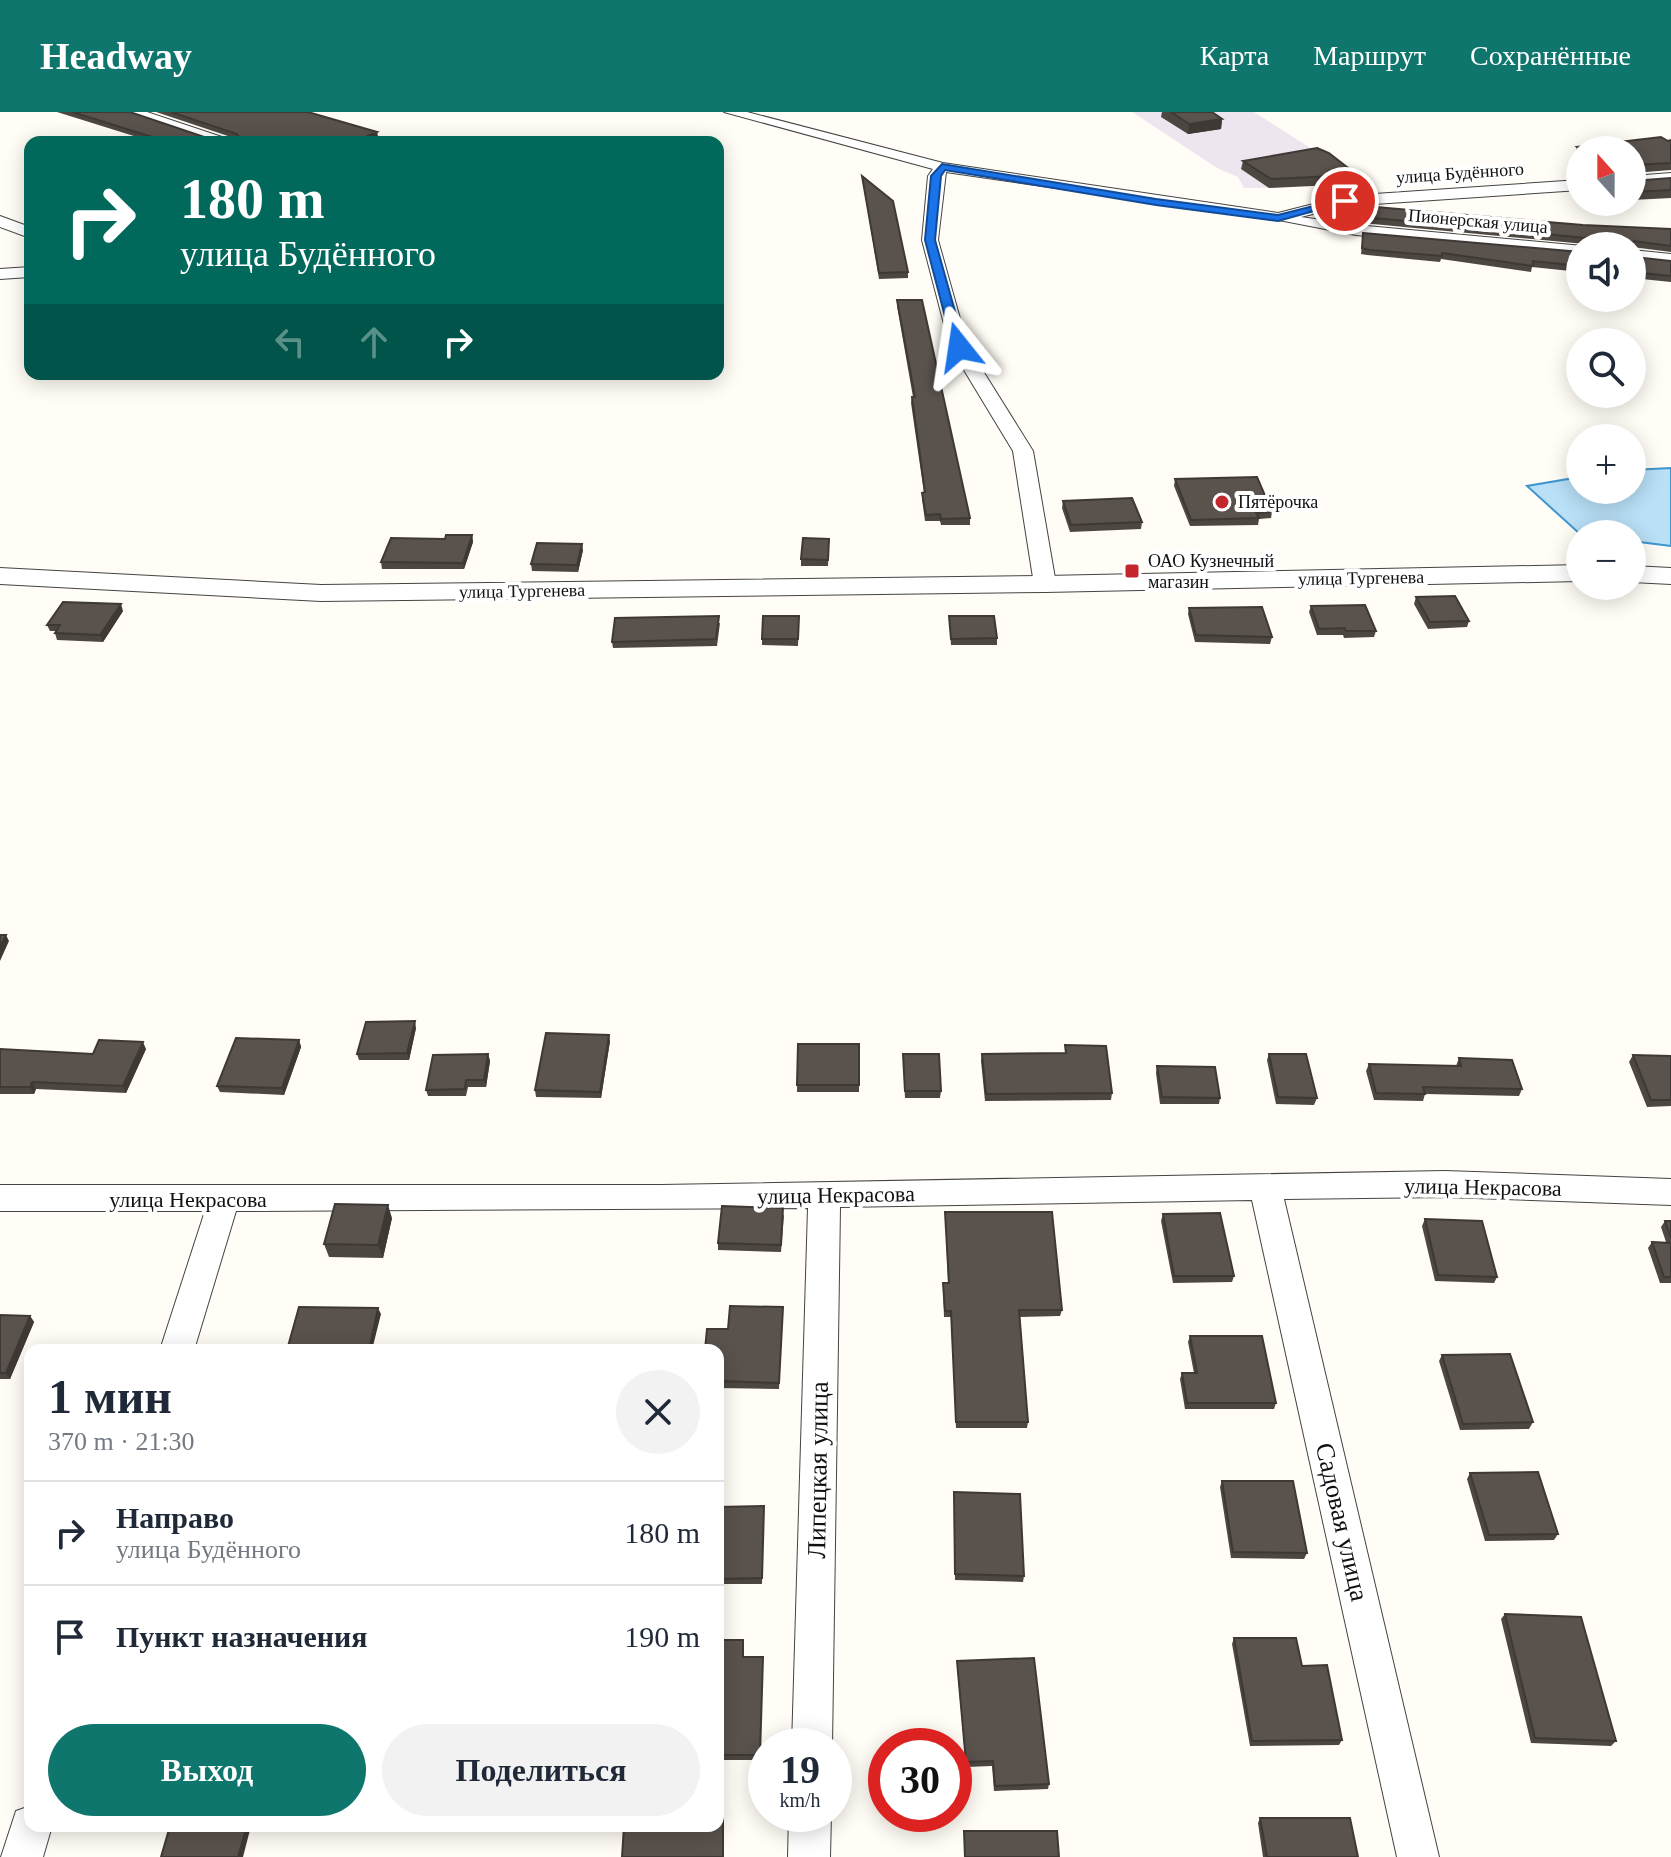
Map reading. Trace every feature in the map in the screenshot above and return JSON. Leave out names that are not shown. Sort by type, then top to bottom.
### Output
[{"type":"street","points":[[132,112],[210,136]]},
{"type":"street","name":"улица Будённого","points":[[731,112],[942,167],[1156,202],[1278,218],[1345,201],[1566,186]]},
{"type":"street","points":[[942,167],[936,176],[930,240],[959,347],[1023,451],[1045,584]]},
{"type":"street","points":[[1646,180],[1671,178]]},
{"type":"street","name":"Пионерская улица","points":[[1278,218],[1356,230],[1566,249]]},
{"type":"street","points":[[0,221],[24,231]]},
{"type":"street","points":[[1646,256],[1671,259]]},
{"type":"street","points":[[0,274],[24,272]]},
{"type":"street","name":"улица Тургенева","points":[[0,576],[321,593],[1045,584],[1566,573]]},
{"type":"street","points":[[1646,575],[1671,576]]},
{"type":"street","name":"улица Некрасова","points":[[0,1198],[824,1195],[1445,1184],[1671,1192]]},
{"type":"street","name":"Садовая улица","points":[[1265,1187],[1418,1857]]},
{"type":"street","name":"Липецкая улица","points":[[812,1728],[824,1195]]},
{"type":"street","points":[[179,1344],[224,1199]]},
{"type":"street","points":[[22,1857],[29,1832]]},
{"type":"street","points":[[809,1857],[810,1832]]},
{"type":"shaded area","points":[[1132,112],[1254,112],[1323,156],[1367,194],[1324,196],[1306,176],[1269,178],[1275,188],[1244,188],[1238,177],[1217,168]]},
{"type":"water","points":[[1671,468],[1671,546],[1646,543],[1646,520],[1566,521],[1527,486],[1566,479],[1566,504],[1646,504],[1646,469]]},
{"type":"building","points":[[72,112],[130,112],[201,136],[149,136]]},
{"type":"building","points":[[171,112],[308,112],[377,132],[368,136],[238,136]]},
{"type":"building","points":[[1171,112],[1212,112],[1222,119],[1189,124]]},
{"type":"building","points":[[1661,137],[1671,140],[1671,163],[1646,164],[1646,139]]},
{"type":"building","points":[[1317,148],[1329,153],[1357,175],[1271,179],[1243,161]]},
{"type":"building","points":[[862,176],[893,201],[908,272],[879,273]]},
{"type":"building","points":[[1671,178],[1671,190],[1646,191],[1646,180]]},
{"type":"building","points":[[1364,206],[1583,225],[1671,229],[1671,246],[1646,243],[1646,232],[1566,232],[1566,236],[1363,217]]},
{"type":"building","points":[[1363,233],[1566,251],[1566,265],[1533,261],[1533,266],[1442,253],[1442,256],[1362,248]]},
{"type":"building","points":[[1646,258],[1671,261],[1671,276],[1646,273]]},
{"type":"building","points":[[897,300],[922,300],[970,518],[941,519],[940,514],[926,515],[912,397],[915,397]]},
{"type":"building","name":"Пятёрочка","points":[[1257,477],[1272,512],[1256,513],[1259,518],[1191,520],[1175,479]]},
{"type":"building","points":[[1132,498],[1142,522],[1071,525],[1063,501]]},
{"type":"building","points":[[446,535],[472,535],[463,563],[381,562],[391,538],[445,539]]},
{"type":"building","points":[[803,538],[829,539],[828,560],[801,559]]},
{"type":"building","points":[[537,543],[582,544],[577,565],[531,564]]},
{"type":"building","points":[[1455,596],[1469,621],[1430,622],[1416,597]]},
{"type":"building","points":[[63,602],[121,604],[100,635],[55,633],[60,625],[47,625]]},
{"type":"building","points":[[1365,605],[1376,631],[1319,629],[1311,606]]},
{"type":"building","points":[[1262,607],[1272,637],[1196,635],[1189,608]]},
{"type":"building","points":[[719,616],[716,639],[612,642],[615,618]]},
{"type":"building","points":[[763,616],[799,616],[798,639],[762,639]]},
{"type":"building","points":[[949,616],[994,616],[997,638],[951,639]]},
{"type":"building","points":[[415,1021],[407,1053],[357,1054],[366,1022]]},
{"type":"building","points":[[546,1033],[609,1035],[600,1092],[535,1090]]},
{"type":"building","points":[[236,1038],[299,1040],[282,1088],[217,1086]]},
{"type":"building","points":[[99,1040],[143,1042],[123,1086],[32,1082],[30,1087],[0,1087],[0,1049],[93,1054]]},
{"type":"building","points":[[798,1044],[859,1044],[859,1085],[797,1085]]},
{"type":"building","points":[[1065,1045],[1106,1046],[1112,1093],[986,1094],[982,1054],[1066,1053]]},
{"type":"building","points":[[488,1054],[484,1080],[466,1080],[465,1089],[426,1090],[433,1055]]},
{"type":"building","points":[[903,1054],[939,1054],[941,1091],[905,1091]]},
{"type":"building","points":[[1269,1054],[1306,1054],[1317,1098],[1278,1097]]},
{"type":"building","points":[[1633,1055],[1671,1056],[1671,1100],[1651,1100]]},
{"type":"building","points":[[1459,1058],[1512,1060],[1522,1089],[1423,1087],[1425,1094],[1376,1093],[1369,1064],[1461,1066]]},
{"type":"building","points":[[1157,1066],[1215,1067],[1220,1098],[1162,1097]]},
{"type":"building","points":[[335,1204],[388,1205],[378,1245],[324,1244]]},
{"type":"building","points":[[722,1206],[783,1208],[781,1245],[718,1243]]},
{"type":"building","points":[[945,1212],[1052,1212],[1062,1310],[1019,1310],[1028,1422],[956,1422],[951,1311],[945,1311],[943,1283],[949,1283]]},
{"type":"building","points":[[1220,1213],[1234,1276],[1174,1276],[1163,1214]]},
{"type":"building","points":[[1425,1219],[1482,1221],[1497,1277],[1438,1275]]},
{"type":"building","points":[[1665,1221],[1671,1221],[1671,1238]]},
{"type":"building","points":[[1652,1242],[1671,1243],[1671,1277],[1664,1277]]},
{"type":"building","points":[[730,1306],[783,1307],[779,1383],[724,1381],[724,1344],[706,1344],[707,1329],[728,1329]]},
{"type":"building","points":[[299,1307],[378,1308],[370,1344],[289,1344]]},
{"type":"building","points":[[0,1315],[30,1316],[6,1373],[0,1373]]},
{"type":"building","points":[[1190,1336],[1262,1336],[1276,1403],[1187,1403],[1182,1373],[1197,1373]]},
{"type":"building","points":[[1510,1354],[1533,1422],[1463,1424],[1442,1355]]},
{"type":"building","points":[[1538,1472],[1558,1534],[1489,1535],[1470,1473]]},
{"type":"building","points":[[1222,1481],[1293,1481],[1307,1553],[1233,1552]]},
{"type":"building","points":[[954,1492],[1020,1494],[1024,1576],[955,1574]]},
{"type":"building","points":[[764,1506],[762,1578],[724,1579],[724,1507]]},
{"type":"building","points":[[1505,1614],[1581,1617],[1616,1741],[1535,1738]]},
{"type":"building","points":[[1234,1638],[1296,1638],[1302,1666],[1327,1665],[1342,1740],[1252,1741]]},
{"type":"building","points":[[724,1640],[743,1640],[743,1657],[763,1657],[761,1728],[748,1728],[748,1755],[724,1755]]},
{"type":"building","points":[[1034,1658],[1049,1784],[995,1786],[993,1761],[972,1762],[972,1728],[963,1728],[957,1661]]},
{"type":"building","points":[[1260,1818],[1350,1818],[1358,1857],[1267,1857]]},
{"type":"building","points":[[1057,1831],[1059,1857],[965,1857],[964,1832]]},
{"type":"building","points":[[168,1832],[245,1832],[238,1857],[161,1857]]},
{"type":"building","points":[[624,1832],[723,1832],[723,1857],[622,1857]]},
{"type":"place","name":"Пятёрочка","points":[[1222,502]]},
{"type":"place","name":"ОАО Кузнечный магазин","points":[[1132,571]]},
{"type":"route","points":[[959,347],[930,240],[936,176],[942,167],[1156,202],[1278,218],[1345,201]]}]
